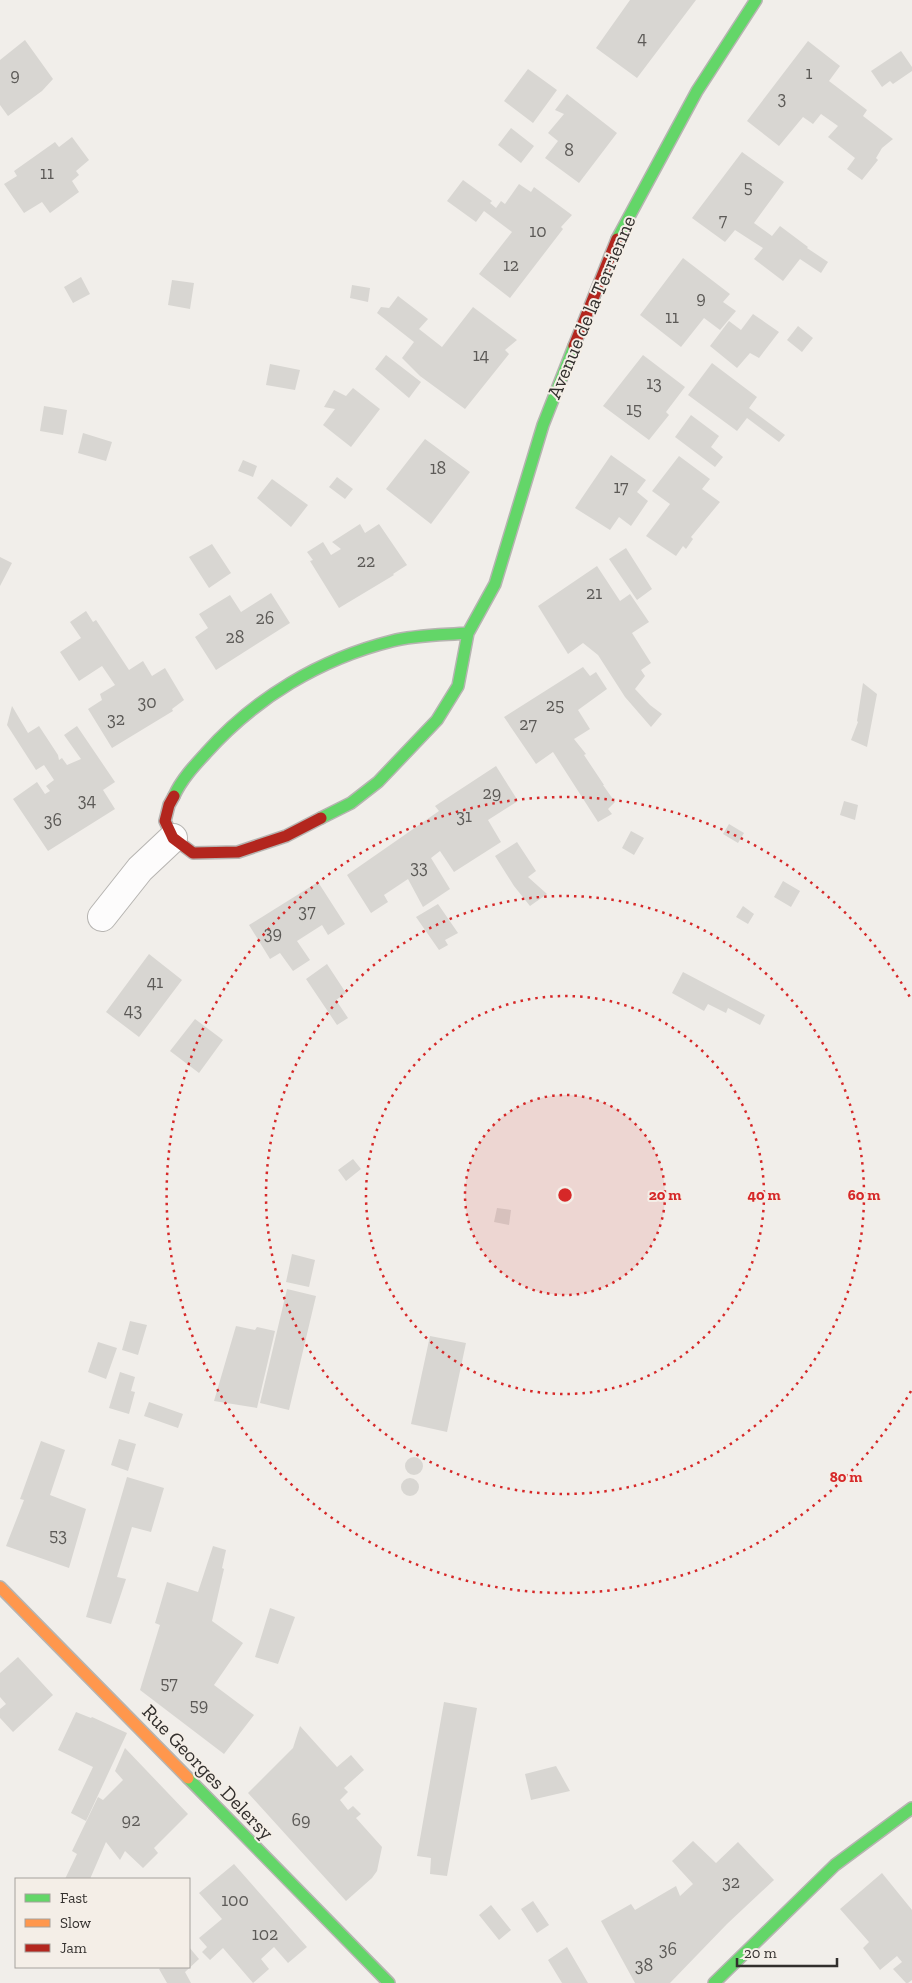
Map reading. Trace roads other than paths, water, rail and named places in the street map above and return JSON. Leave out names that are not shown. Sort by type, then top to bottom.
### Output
[{"type":"street","name":"Avenue de la Terrienne","points":[[173,838],[193,853],[238,852],[286,836],[351,803],[378,782],[437,720],[458,686],[468,633],[495,584],[543,425],[614,242],[697,90],[756,0]]},
{"type":"street","points":[[102,917],[140,869],[173,838],[165,821],[169,805],[176,791],[197,763],[225,732],[276,691],[304,674],[359,651],[394,640],[468,633]]},
{"type":"street","name":"Rue Georges Delersy","points":[[0,1587],[389,1983]]},
{"type":"street","points":[[714,1983],[835,1865],[912,1808]]}]
